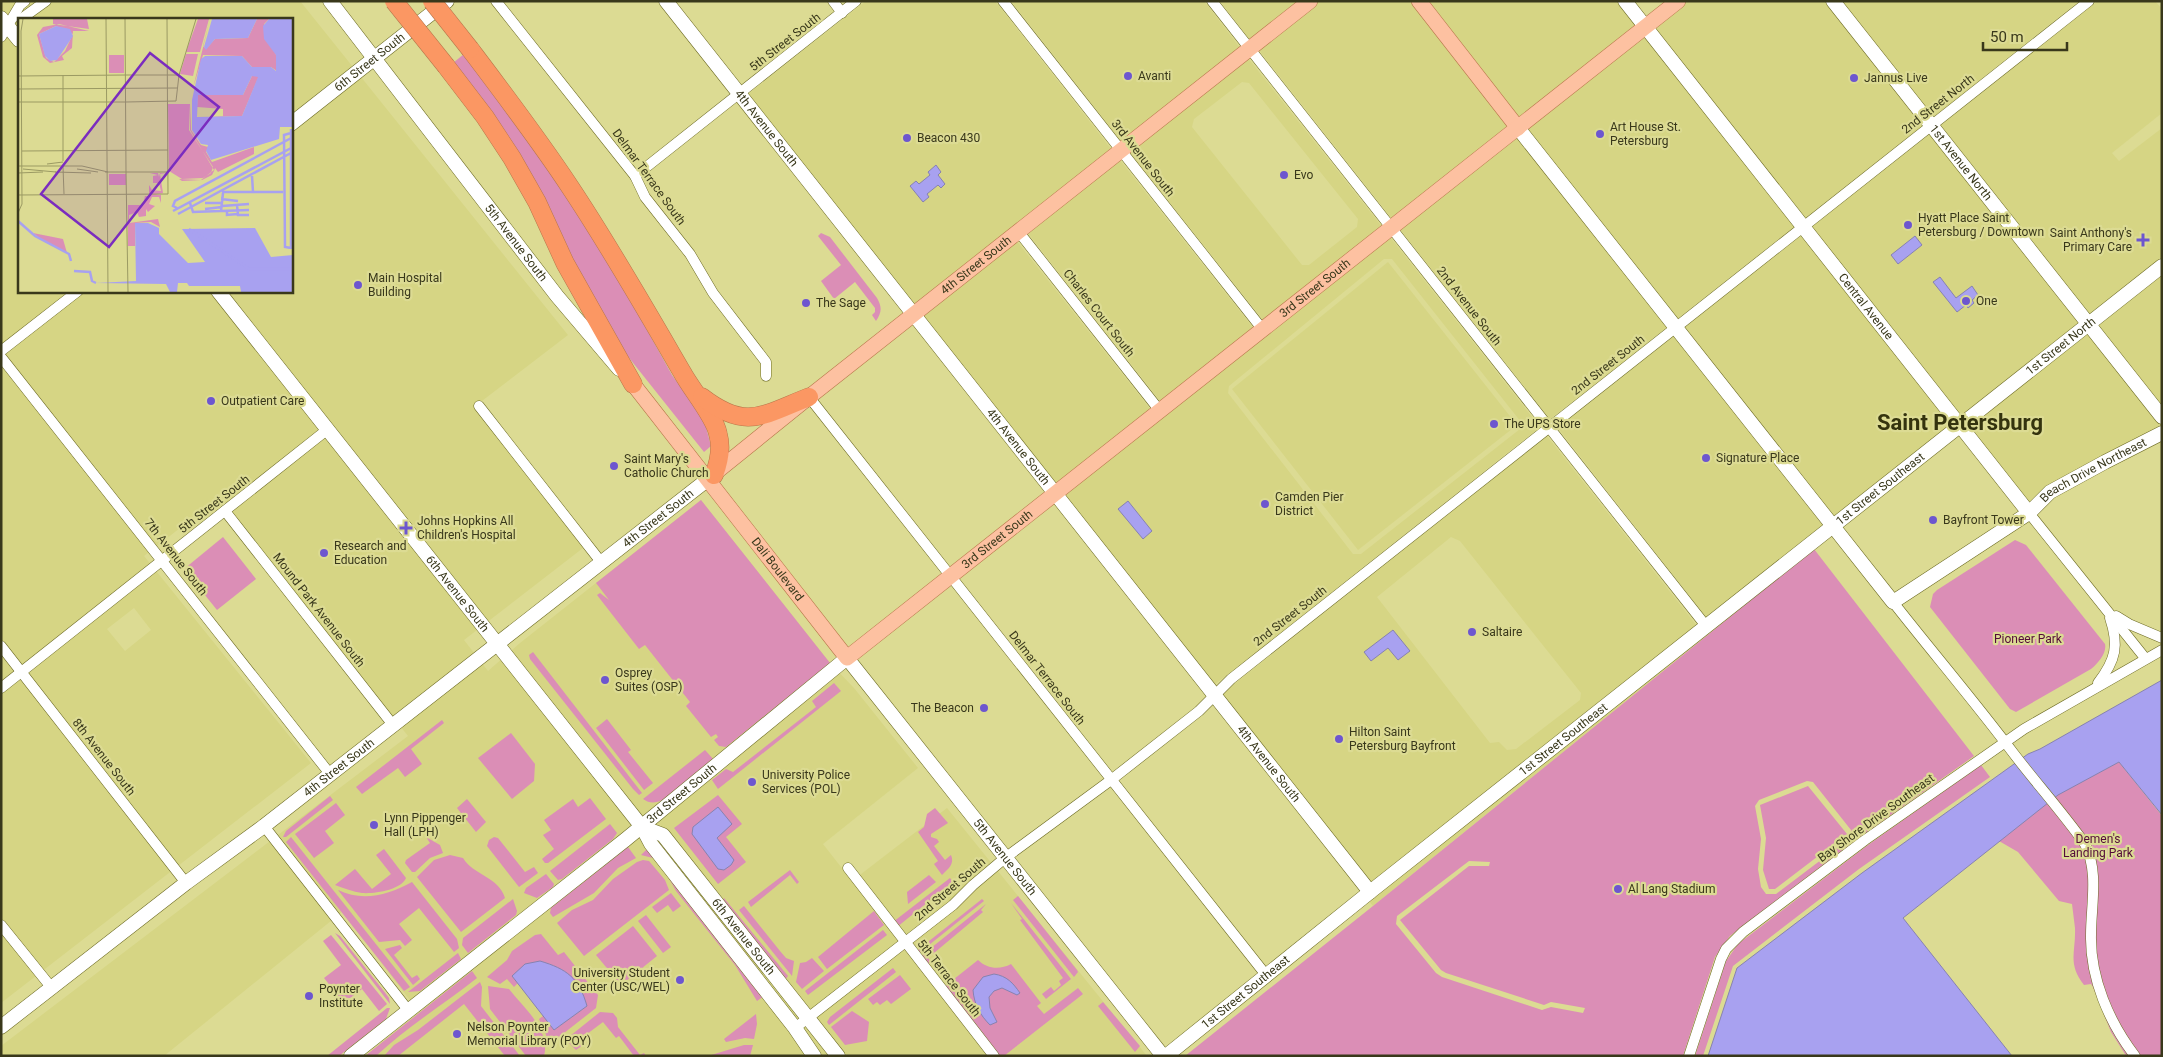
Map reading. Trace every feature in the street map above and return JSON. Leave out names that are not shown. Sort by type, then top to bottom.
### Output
[{"type":"highway","points":[[394,1],[485,117],[512,158],[537,202],[565,263],[633,384]]},
{"type":"highway","points":[[432,1],[470,49],[569,185],[694,390],[718,433],[719,458],[710,477]]},
{"type":"highway","points":[[694,390],[718,408],[734,416],[746,418],[760,416],[809,397]]},
{"type":"main road","name":"4th Street South","points":[[710,477],[913,314],[1310,1]]},
{"type":"main road","points":[[1419,1],[1518,128]]},
{"type":"main road","name":"3rd Street South","points":[[847,658],[1678,1]]},
{"type":"main road","name":"5th Avenue South","points":[[633,384],[710,477]]},
{"type":"main road","name":"Dali Boulevard","points":[[710,477],[847,658]]},
{"type":"street","points":[[18,38],[9,25],[20,5],[25,1]]},
{"type":"street","points":[[20,18],[46,1]]},
{"type":"street","name":"5th Avenue South","points":[[330,1],[557,296],[633,384]]},
{"type":"street","name":"6th Street South","points":[[292,123],[447,1]]},
{"type":"street","name":"Delmar Terrace South","points":[[496,1],[635,176],[645,197],[690,254],[713,294],[766,362],[766,376]]},
{"type":"street","name":"4th Avenue South","points":[[666,1],[1370,892]]},
{"type":"street","points":[[833,1],[842,13]]},
{"type":"street","name":"5th Street South","points":[[635,176],[856,1]]},
{"type":"street","name":"3rd Avenue South","points":[[1003,1],[1262,330]]},
{"type":"street","name":"2nd Avenue South","points":[[1212,1],[1706,626]]},
{"type":"street","name":"Central Avenue","points":[[1625,1],[2145,658]]},
{"type":"street","name":"1st Avenue North","points":[[1833,1],[2162,417]]},
{"type":"street","name":"2nd Street North","points":[[1803,227],[2089,1]]},
{"type":"street","points":[[1518,128],[1832,527],[2005,741],[2085,844],[2092,861],[2091,936],[2094,969],[2109,1014],[2135,1056]]},
{"type":"street","name":"2nd Street South","points":[[795,1028],[906,944],[953,906],[973,884],[1005,858],[1111,780],[1199,711],[1231,679],[1803,227]]},
{"type":"street","name":"Charles Court South","points":[[1018,231],[1160,411]]},
{"type":"street","name":"1st Street North","points":[[1960,425],[2162,266]]},
{"type":"street","points":[[1,351],[77,292]]},
{"type":"street","name":"6th Avenue South","points":[[219,292],[642,827],[651,844],[795,1028],[814,1056]]},
{"type":"street","name":"7th Avenue South","points":[[1,357],[330,774]]},
{"type":"street","name":"Delmar Terrace South","points":[[809,397],[1266,974]]},
{"type":"street","points":[[479,406],[602,562]]},
{"type":"street","name":"1st Street Southeast","points":[[1165,1056],[1960,425]]},
{"type":"street","name":"5th Street South","points":[[1,688],[328,429]]},
{"type":"street","name":"Beach Drive Northeast","points":[[1893,602],[2029,513],[2050,492],[2162,433]]},
{"type":"street","name":"4th Street South","points":[[1,1027],[186,883],[264,826],[710,477]]},
{"type":"street","name":"Mound Park Avenue South","points":[[225,511],[393,725]]},
{"type":"street","name":"Central Avenue","points":[[2107,610],[2128,624],[2162,638]]},
{"type":"street","name":"Central Avenue","points":[[2094,688],[2105,674],[2116,650],[2115,632],[2107,610]]},
{"type":"street","name":"8th Avenue South","points":[[1,646],[186,883]]},
{"type":"street","name":"Bay Shore Drive Southeast","points":[[1689,1056],[1721,959],[1734,940],[1864,840],[2005,741],[2145,658],[2162,650]]},
{"type":"street","name":"5th Avenue South","points":[[847,658],[1165,1056]]},
{"type":"street","name":"3rd Street South","points":[[351,1056],[642,827],[847,658]]},
{"type":"street","points":[[264,826],[408,1010]]},
{"type":"street","name":"6th Avenue South","points":[[642,827],[663,835],[838,1056]]},
{"type":"street","name":"5th Terrace South","points":[[848,868],[994,1056]]},
{"type":"street","points":[[1,925],[51,987]]},
{"type":"shaded area","points":[[1,1],[300,1],[568,335],[474,407],[583,548],[464,640],[488,671],[520,643],[701,500],[830,663],[854,688],[918,768],[823,844],[852,881],[947,808],[1147,1056],[365,1056],[419,1012],[342,912],[164,1056],[1,1056],[1,1046],[408,736],[220,497],[144,556],[311,763],[1,1003]],"holes":[[[134,608],[151,630],[125,651],[107,629]]]},
{"type":"shaded area","points":[[866,1],[995,1],[1112,150],[915,305],[748,94]]},
{"type":"shaded area","points":[[1011,1],[1204,1],[1241,49],[1122,142]]},
{"type":"shaded area","points":[[1220,1],[1301,1],[1251,41]]},
{"type":"shaded area","points":[[1319,1],[1411,1],[1509,128],[1393,220],[1259,50]]},
{"type":"shaded area","points":[[1427,1],[1617,1],[1637,27],[1519,120]]},
{"type":"shaded area","points":[[1688,1],[1825,1],[1923,125],[1805,218],[1654,28]]},
{"type":"shaded area","points":[[1841,1],[2079,1],[1933,117]]},
{"type":"shaded area","points":[[2098,1],[2155,1],[2162,9],[2162,113],[2112,153],[2119,161],[2162,128],[2162,259],[2090,316],[1940,126]]},
{"type":"shaded area","points":[[1644,36],[1795,226],[1677,319],[1526,129]]},
{"type":"shaded area","points":[[1248,58],[1383,228],[1264,321],[1129,151]],"holes":[[[1242,82],[1249,83],[1358,219],[1357,227],[1309,265],[1302,265],[1192,127],[1194,119]]]},
{"type":"shaded area","points":[[1930,134],[2080,324],[1962,417],[1812,227]]},
{"type":"shaded area","points":[[1516,137],[1667,327],[1550,419],[1400,229]]},
{"type":"shaded area","points":[[1119,159],[1254,329],[1161,402],[1027,232]]},
{"type":"shaded area","points":[[936,165],[941,172],[938,175],[945,184],[941,188],[938,185],[927,194],[929,197],[923,202],[910,186],[916,181],[919,184],[930,175],[928,172]]},
{"type":"shaded area","points":[[1802,235],[1951,425],[1834,518],[1684,328]]},
{"type":"shaded area","points":[[1915,236],[1922,245],[1898,264],[1891,255]]},
{"type":"shaded area","points":[[1390,237],[1540,427],[1214,685],[1064,494]],"holes":[[[1384,259],[1392,259],[1521,422],[1520,429],[1361,554],[1353,554],[1228,393],[1229,386]]]},
{"type":"shaded area","points":[[1016,240],[1151,410],[1057,485],[922,314]]},
{"type":"shaded area","points":[[1388,262],[1517,425],[1358,550],[1232,389]]},
{"type":"shaded area","points":[[2162,273],[2162,407],[2097,325]]},
{"type":"shaded area","points":[[1940,277],[1956,298],[1972,286],[1978,295],[1972,300],[1974,303],[1968,308],[1966,305],[1957,312],[1933,282]]},
{"type":"shaded area","points":[[2087,333],[2161,427],[2030,504],[1969,426]]},
{"type":"shaded area","points":[[1674,336],[1823,526],[1707,618],[1558,428]]},
{"type":"shaded area","points":[[1547,436],[1697,626],[1371,883],[1222,694]],"holes":[[[1451,537],[1460,541],[1581,693],[1580,700],[1516,749],[1507,750],[1499,742],[1490,743],[1377,597]]]},
{"type":"shaded area","points":[[1128,501],[1152,531],[1143,539],[1118,509]]},
{"type":"shaded area","points":[[1831,535],[1373,906],[1368,900]]},
{"type":"shaded area","points":[[1393,630],[1410,651],[1398,660],[1388,648],[1371,661],[1364,652]]},
{"type":"shaded area","points":[[2162,680],[2162,815],[2119,762],[2058,795],[1903,918],[2012,1056],[1708,1056],[1737,968],[1862,873],[2028,754]]},
{"type":"shaded area","points":[[718,807],[732,824],[717,838],[734,860],[724,870],[718,869],[692,834],[693,827]]},
{"type":"shaded area","points":[[540,961],[558,967],[571,976],[580,988],[587,1006],[554,1030],[512,976],[525,964]]},
{"type":"shaded area","points":[[994,974],[1009,980],[1020,993],[1017,995],[1002,988],[994,991],[989,997],[990,1008],[997,1022],[990,1025],[978,1009],[973,990],[983,977]]},
{"type":"green space","points":[[464,54],[555,174],[632,303],[672,375],[692,403],[706,417],[706,427],[711,446],[704,452],[622,349],[453,63]]},
{"type":"green space","points":[[821,233],[830,237],[877,298],[881,310],[876,321],[872,315],[875,312],[875,308],[855,282],[834,299],[821,281],[841,265],[818,236]]},
{"type":"green space","points":[[701,500],[830,663],[726,747],[719,746],[714,740],[718,737],[716,734],[711,737],[686,706],[690,702],[645,645],[639,649],[597,595],[600,593],[609,600],[596,583]]},
{"type":"green space","points":[[223,537],[256,579],[217,610],[184,569]]},
{"type":"green space","name":"Pioneer Park","points":[[2015,540],[2026,545],[2105,644],[2105,651],[2091,669],[2016,712],[2010,709],[1930,607],[1933,594],[1937,590]]},
{"type":"green space","points":[[1814,549],[1974,756],[1861,836],[1730,936],[1715,957],[1683,1056],[1185,1056]],"holes":[[[1807,781],[1813,782],[1851,830],[1850,838],[1776,894],[1766,894],[1761,887],[1758,869],[1761,839],[1755,806],[1759,800]],[[1469,861],[1490,862],[1489,866],[1469,866],[1400,920],[1441,970],[1446,973],[1544,1005],[1551,1002],[1585,1008],[1583,1013],[1551,1007],[1542,1010],[1442,977],[1436,973],[1396,924],[1397,916]]]},
{"type":"green space","points":[[533,652],[642,793],[639,795],[633,789],[530,659],[529,655]]},
{"type":"green space","points":[[834,683],[841,691],[718,789],[712,780],[726,769],[733,772],[816,707],[812,701]]},
{"type":"green space","points":[[607,719],[631,750],[628,752],[653,783],[644,790],[596,728]]},
{"type":"green space","points":[[442,720],[444,723],[411,749],[422,764],[405,777],[398,768],[362,794],[356,787]]},
{"type":"green space","points":[[511,733],[535,764],[534,781],[512,799],[478,758]]},
{"type":"green space","points":[[705,750],[714,760],[663,800],[648,802],[643,799]]},
{"type":"green space","name":"Demen's Landing Park","points":[[2119,762],[2162,816],[2162,1056],[2127,1056],[2125,1054],[2111,1032],[2093,987],[2091,984],[2084,985],[2076,970],[2073,957],[2075,928],[2072,904],[2059,901],[2018,852],[1999,841],[2062,792]]},
{"type":"green space","points":[[1981,765],[1990,777],[1859,869],[1733,966],[1703,1056],[1695,1056],[1726,961],[1738,944],[1868,845]]},
{"type":"green space","points":[[1808,786],[1847,834],[1775,889],[1769,889],[1763,870],[1766,838],[1760,805]]},
{"type":"green space","points":[[718,795],[742,824],[726,837],[746,862],[718,884],[674,828]]},
{"type":"green space","points":[[330,796],[333,800],[286,837],[283,837],[286,831]]},
{"type":"green space","points":[[590,798],[606,819],[548,863],[545,863],[542,859],[554,849],[543,835],[551,830],[544,820],[573,799],[578,807]]},
{"type":"green space","points":[[467,799],[486,822],[476,832],[457,808]]},
{"type":"green space","points":[[336,803],[345,815],[325,831],[334,843],[314,858],[295,834]]},
{"type":"green space","points":[[935,808],[948,823],[931,834],[931,837],[939,842],[934,846],[945,860],[951,855],[952,858],[950,866],[942,875],[934,864],[938,861],[918,832],[924,827],[927,814]]},
{"type":"green space","points":[[610,824],[617,833],[613,839],[562,879],[558,880],[550,871]]},
{"type":"green space","points":[[291,837],[410,987],[404,991],[286,842]]},
{"type":"green space","points":[[426,837],[440,845],[443,853],[430,858],[415,872],[412,872],[405,863],[406,860],[430,843]]},
{"type":"green space","points":[[494,837],[498,838],[525,872],[534,867],[538,873],[519,887],[487,846],[489,840]]},
{"type":"green space","points":[[628,847],[636,858],[618,868],[594,893],[553,917],[550,913],[551,908]]},
{"type":"green space","points":[[384,849],[406,878],[399,886],[380,892],[362,893],[335,885],[355,869],[372,889],[391,874],[376,855]]},
{"type":"green space","points":[[647,849],[764,996],[757,1001],[735,965],[676,891],[666,873],[653,858],[641,855]]},
{"type":"green space","points":[[450,855],[463,858],[467,864],[497,885],[505,898],[461,932],[417,877],[434,860]]},
{"type":"green space","points":[[649,861],[665,880],[669,890],[584,956],[557,923],[572,910],[593,900],[613,879],[637,862]]},
{"type":"green space","points":[[790,870],[799,882],[797,884],[790,875],[751,907],[748,902]]},
{"type":"green space","points":[[546,874],[554,884],[553,887],[537,898],[524,893],[526,888]]},
{"type":"green space","points":[[929,875],[936,882],[908,904],[907,892]]},
{"type":"green space","points":[[950,878],[953,882],[897,927],[893,922]]},
{"type":"green space","points":[[412,882],[457,939],[459,948],[454,952],[419,908],[399,924],[412,940],[405,946],[400,940],[379,942],[338,890],[347,894],[366,896],[385,893]]},
{"type":"green space","points":[[671,893],[681,906],[673,912],[668,905],[657,913],[652,907]]},
{"type":"green space","points":[[1018,896],[1077,970],[1078,972],[1074,977],[1013,900]]},
{"type":"green space","points":[[724,898],[788,976],[785,980],[722,902]]},
{"type":"green space","points":[[513,899],[517,911],[516,915],[468,953],[462,945],[463,938]]},
{"type":"green space","points":[[982,899],[984,901],[919,953],[919,949]]},
{"type":"green space","points":[[1011,903],[1071,979],[1046,999],[1042,994],[1051,987],[1054,991],[1061,985],[1059,981],[1063,978],[1020,920],[1022,919]]},
{"type":"green space","points":[[986,904],[981,910],[983,912],[928,958],[931,962],[928,964],[921,956]]},
{"type":"green space","points":[[744,906],[786,958],[794,961],[792,976],[739,910]]},
{"type":"green space","points":[[874,911],[884,925],[827,969],[818,957]]},
{"type":"green space","points":[[646,915],[671,947],[663,953],[638,921]]},
{"type":"green space","points":[[633,926],[657,956],[621,985],[596,955]]},
{"type":"green space","points":[[883,930],[887,935],[808,995],[805,991]]},
{"type":"green space","points":[[335,933],[340,936],[383,990],[389,998],[390,1004]]},
{"type":"green space","points":[[541,934],[558,955],[564,952],[598,995],[596,1008],[550,1044],[539,1019],[543,1016],[554,1030],[587,1006],[512,976],[518,983],[514,987],[507,979],[500,984],[487,977],[507,960],[512,951],[535,935]]},
{"type":"green space","points":[[331,935],[387,1004],[379,1011],[362,989],[344,1003],[324,978],[341,965],[323,941]]},
{"type":"green space","points":[[400,945],[402,948],[394,955],[412,978],[417,975],[420,979],[413,985],[385,949]]},
{"type":"green space","points":[[458,953],[461,959],[420,991],[408,992]]},
{"type":"green space","points":[[812,958],[824,971],[802,989],[796,982],[800,963]]},
{"type":"green space","points":[[978,960],[994,968],[1011,964],[1041,1003],[1037,1006],[1044,1014],[1078,988],[1083,994],[1004,1056],[996,1056],[944,987]]},
{"type":"green space","points":[[893,968],[896,972],[829,1025],[827,1022],[830,1017]]},
{"type":"green space","points":[[472,971],[477,978],[413,1025],[376,1056],[365,1056]]},
{"type":"green space","points":[[900,975],[911,989],[891,1004],[887,1000],[880,1005],[877,1002],[873,1005],[868,999]]},
{"type":"green space","points":[[480,982],[482,987],[481,1006],[520,1056],[505,1056],[464,1004],[398,1056],[384,1056],[394,1045],[418,1030]]},
{"type":"green space","points":[[488,986],[509,989],[528,1011],[540,1028],[545,1046],[544,1056],[526,1056],[490,1009]]},
{"type":"green space","points":[[1103,1002],[1140,1046],[1135,1052],[1098,1006]]},
{"type":"green space","points":[[387,1008],[390,1008],[386,1019],[339,1056],[327,1056]]},
{"type":"green space","points":[[852,1011],[869,1022],[867,1041],[845,1045],[831,1027]]},
{"type":"green space","points":[[600,1012],[613,1013],[617,1018],[618,1027],[640,1055],[644,1053],[646,1056],[634,1056],[619,1036],[616,1038],[603,1022],[583,1037],[586,1043],[576,1050],[569,1043],[570,1036]]},
{"type":"green space","points":[[756,1014],[757,1024],[754,1039],[745,1038],[726,1042],[724,1039]]},
{"type":"green space","points":[[744,1045],[753,1045],[750,1056],[708,1056]]},
{"type":"place","name":"Avanti","points":[[1128,76]]},
{"type":"place","name":"Jannus Live","points":[[1854,78]]},
{"type":"place","name":"Art House St. Petersburg","points":[[1600,134]]},
{"type":"place","name":"Beacon 430","points":[[907,138]]},
{"type":"place","name":"Evo","points":[[1284,175]]},
{"type":"place","name":"Hyatt Place Saint Petersburg / Downtown","points":[[1908,225]]},
{"type":"place","name":"Saint Anthony's Primary Care","points":[[2143,240]]},
{"type":"place","name":"Main Hospital Building","points":[[358,285]]},
{"type":"place","name":"One","points":[[1966,301]]},
{"type":"place","name":"The Sage","points":[[806,303]]},
{"type":"place","name":"Outpatient Care","points":[[211,401]]},
{"type":"place","name":"The UPS Store","points":[[1494,424]]},
{"type":"place","name":"Signature Place","points":[[1706,458]]},
{"type":"place","name":"Saint Mary's Catholic Church","points":[[614,466]]},
{"type":"place","name":"Camden Pier District","points":[[1265,504]]},
{"type":"place","name":"Bayfront Tower","points":[[1933,520]]},
{"type":"place","name":"Johns Hopkins All Children's Hospital","points":[[406,528]]},
{"type":"place","name":"Research and Education","points":[[324,553]]},
{"type":"place","name":"Saltaire","points":[[1472,632]]},
{"type":"place","name":"Osprey Suites (OSP)","points":[[605,680]]},
{"type":"place","name":"The Beacon","points":[[984,708]]},
{"type":"place","name":"Hilton Saint Petersburg Bayfront","points":[[1339,739]]},
{"type":"place","name":"University Police Services (POL)","points":[[752,782]]},
{"type":"place","name":"Lynn Pippenger Hall (LPH)","points":[[374,825]]},
{"type":"place","name":"Al Lang Stadium","points":[[1618,889]]},
{"type":"place","name":"University Student Center (USC/WEL)","points":[[680,980]]},
{"type":"place","name":"Poynter Institute","points":[[309,996]]},
{"type":"place","name":"Nelson Poynter Memorial Library (POY)","points":[[457,1034]]},
{"type":"district","name":"Saint Petersburg","points":[[1960,422]]}]
